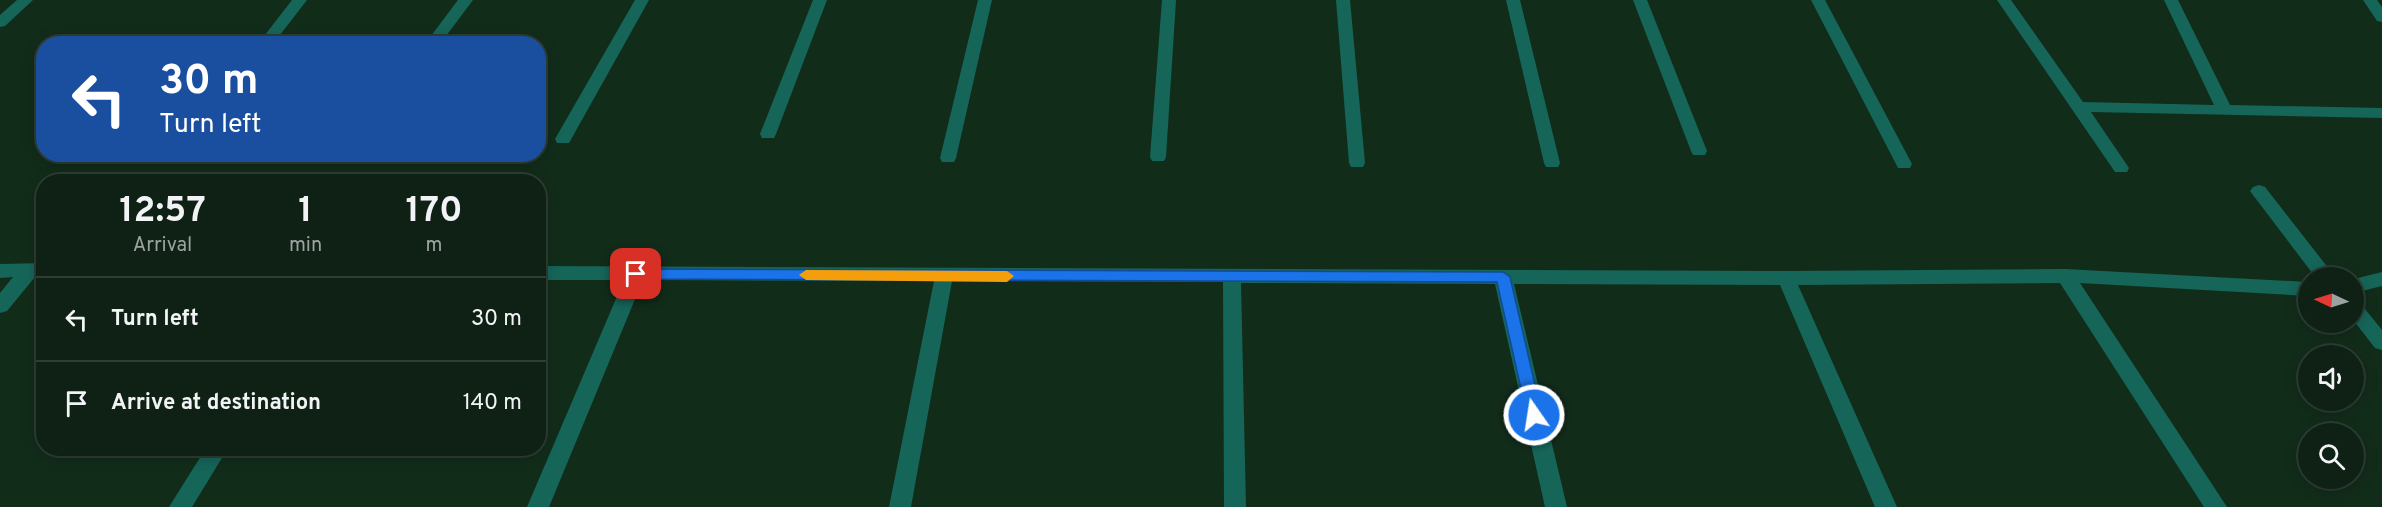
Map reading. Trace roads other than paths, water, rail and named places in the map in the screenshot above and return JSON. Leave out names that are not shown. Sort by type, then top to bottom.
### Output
[{"type":"street","points":[[0,23],[26,0]]},
{"type":"street","points":[[271,36],[300,0]]},
{"type":"street","points":[[438,36],[466,0]]},
{"type":"street","points":[[563,139],[642,0]]},
{"type":"street","points":[[768,134],[820,0]]},
{"type":"street","points":[[948,158],[985,0]]},
{"type":"street","points":[[1158,157],[1169,0]]},
{"type":"street","points":[[1343,0],[1357,163]]},
{"type":"street","points":[[1513,0],[1552,163]]},
{"type":"street","points":[[1640,0],[1699,151]]},
{"type":"street","points":[[1818,0],[1904,164]]},
{"type":"street","points":[[2004,0],[2121,168]]},
{"type":"street","points":[[2171,0],[2224,108]]},
{"type":"street","points":[[2370,0],[2382,18]]},
{"type":"street","points":[[2079,107],[2224,108],[2382,113]]},
{"type":"street","points":[[2259,191],[2319,267]]},
{"type":"street","points":[[0,271],[36,270]]},
{"type":"street","points":[[0,306],[36,271]]},
{"type":"street","points":[[546,273],[1232,277],[2065,276],[2298,288]]},
{"type":"street","points":[[538,507],[636,274]]},
{"type":"street","points":[[900,507],[944,276]]},
{"type":"street","points":[[2065,276],[2216,507]]},
{"type":"street","points":[[1232,277],[1235,507]]},
{"type":"street","points":[[1503,277],[1556,507]]},
{"type":"street","points":[[1786,278],[1886,507]]},
{"type":"street","points":[[2364,284],[2382,279]]},
{"type":"street","points":[[2364,321],[2382,343]]},
{"type":"street","points":[[180,507],[213,456]]}]
